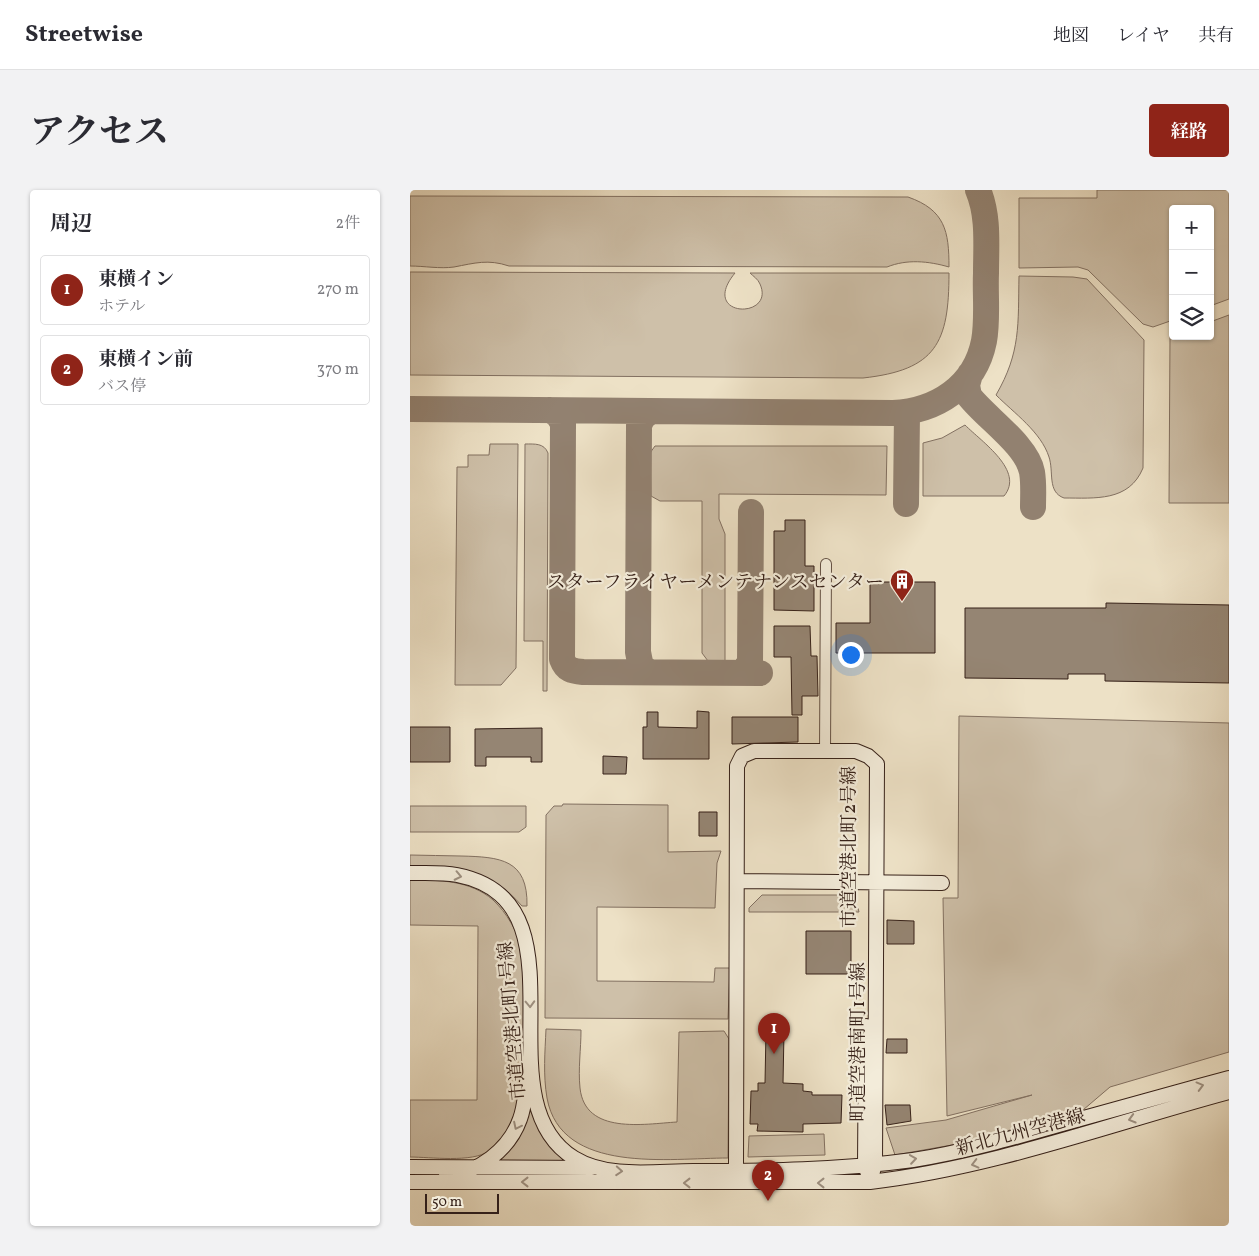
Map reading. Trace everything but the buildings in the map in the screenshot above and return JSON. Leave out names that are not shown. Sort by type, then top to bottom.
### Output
[{"type":"street","points":[[825,751],[826,564]]},
{"type":"street","name":"市道空港北町2号線","points":[[736,1177],[737,766],[739,760],[748,752],[754,750],[856,751],[868,756],[872,882],[870,1182]]},
{"type":"street","name":"市道空港北町1号線","points":[[410,873],[444,873],[473,880],[497,894],[516,916],[522,930],[529,960],[535,1105],[550,1135],[573,1157],[598,1168],[736,1177]]},
{"type":"street","points":[[737,880],[942,883]]},
{"type":"street","points":[[410,1175],[455,1175],[474,1168],[499,1152],[515,1130],[522,1112],[532,1062]]},
{"type":"street","name":"新北九州空港線","points":[[736,1177],[870,1165],[971,1149],[1229,1078]]},
{"type":"street","name":"新北九州空港線","points":[[736,1177],[870,1182],[932,1174],[1229,1092]]},
{"type":"street","points":[[410,1167],[598,1168]]},
{"type":"street","points":[[410,1182],[736,1177]]},
{"type":"shaded area","points":[[1097,190],[1229,190],[1229,299],[1214,305],[1214,205],[1169,205],[1169,321],[1153,327],[1143,324],[1088,270],[1078,267],[1019,268],[1019,198],[1097,198]]},
{"type":"shaded area","points":[[410,196],[908,197],[930,208],[942,223],[948,243],[949,267],[918,262],[895,264],[887,267],[509,266],[488,262],[449,268],[410,266]]},
{"type":"shaded area","points":[[410,272],[735,273],[726,288],[726,299],[731,306],[740,309],[758,304],[762,296],[759,282],[750,273],[949,273],[946,318],[941,335],[933,349],[922,360],[907,368],[888,374],[863,378],[410,375]]},
{"type":"shaded area","points":[[1019,276],[1087,279],[1144,340],[1143,468],[1137,479],[1120,492],[1110,496],[1087,498],[1064,498],[1059,495],[1053,486],[1049,457],[1040,439],[996,395],[1004,380],[1014,351],[1018,323]]},
{"type":"shaded area","points":[[1229,315],[1229,503],[1169,503],[1170,340],[1214,340],[1214,321]]},
{"type":"shaded area","points":[[965,425],[990,448],[1005,467],[1009,477],[1009,486],[1004,496],[923,496],[923,443],[942,438]]},
{"type":"shaded area","points":[[490,444],[518,444],[516,668],[501,685],[455,685],[457,467],[468,467],[468,455],[489,455]]},
{"type":"shaded area","points":[[525,444],[542,446],[548,453],[547,691],[543,691],[543,641],[524,641]]},
{"type":"shaded area","points":[[655,446],[887,446],[886,495],[719,494],[719,519],[725,534],[725,662],[708,661],[702,653],[702,501],[660,501],[651,496],[650,453]]},
{"type":"shaded area","points":[[959,716],[1229,723],[1229,1052],[1110,1087],[1083,1110],[952,1145],[895,1155],[886,1128],[946,1120],[1032,1095],[947,1116],[943,898],[958,898]]},
{"type":"shaded area","points":[[563,804],[668,805],[668,852],[721,851],[717,863],[715,908],[597,907],[597,981],[714,982],[715,968],[730,968],[728,1019],[545,1018],[546,815],[554,806],[562,806]]},
{"type":"shaded area","points":[[410,806],[526,806],[526,827],[519,832],[410,832]]},
{"type":"shaded area","points":[[410,855],[488,858],[509,864],[523,878],[527,906],[522,906],[510,893],[497,884],[471,872],[410,866]]},
{"type":"shaded area","points":[[410,880],[454,882],[484,893],[507,916],[522,949],[524,1027],[520,1105],[504,1137],[495,1147],[482,1155],[451,1159],[410,1157],[410,1100],[477,1100],[478,926],[410,925]]},
{"type":"shaded area","points":[[762,895],[843,895],[858,908],[859,912],[749,912],[749,908]]},
{"type":"shaded area","points":[[546,1029],[581,1030],[579,1081],[584,1103],[593,1113],[604,1120],[633,1125],[677,1122],[679,1032],[724,1031],[729,1039],[728,1158],[649,1159],[621,1157],[595,1151],[573,1140],[556,1123],[547,1098],[545,1072]]},
{"type":"shaded area","points":[[530,1105],[547,1141],[572,1161],[493,1164]]},
{"type":"shaded area","points":[[824,1134],[825,1155],[748,1157],[749,1136]]},
{"type":"taxiway","points":[[410,409],[893,413],[924,407],[938,401],[963,383],[972,371],[984,341],[986,316],[986,231],[984,210],[978,190]]},
{"type":"taxiway","points":[[970,374],[967,385],[969,396],[1005,432],[1029,462],[1033,476],[1033,507]]},
{"type":"taxiway","points":[[550,410],[558,415],[563,423],[562,659],[565,666],[583,672],[760,673]]},
{"type":"taxiway","points":[[650,412],[643,417],[639,425],[638,652],[641,667],[650,672]]},
{"type":"taxiway","points":[[906,504],[907,413]]},
{"type":"taxiway","points":[[743,673],[750,662],[751,512]]},
{"type":"place","name":"スターフライヤーメンテナンスセンター","points":[[902,602]]},
{"type":"place","name":"東横イン","points":[[774,1054]]},
{"type":"place","name":"東横イン前","points":[[768,1201]]}]
